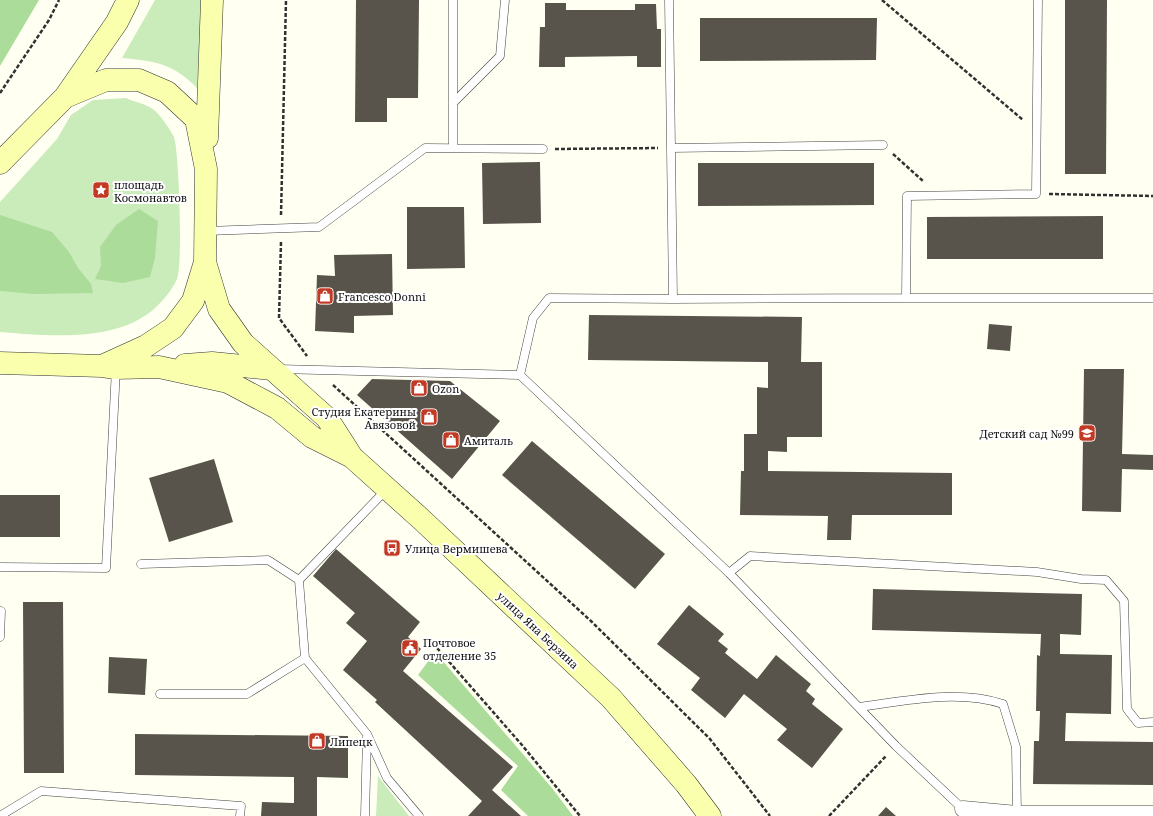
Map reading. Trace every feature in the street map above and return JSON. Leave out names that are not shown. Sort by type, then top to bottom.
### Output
[{"type":"main road","points":[[0,163],[65,97],[117,22],[128,0]]},
{"type":"main road","points":[[212,0],[206,169],[205,262],[219,309],[243,343],[327,418],[352,457]]},
{"type":"main road","points":[[65,97],[106,80],[139,80],[167,92],[196,119],[206,169]]},
{"type":"main road","points":[[109,367],[146,346],[173,328],[193,301],[205,262]]},
{"type":"main road","points":[[0,363],[109,367],[160,367],[212,363],[272,369]]},
{"type":"main road","points":[[160,367],[228,382],[277,408],[312,437],[352,457]]},
{"type":"main road","name":"улица Яна Берзина","points":[[352,457],[611,698],[686,784],[710,816]]},
{"type":"street","points":[[966,813],[1153,814]]},
{"type":"lane","points":[[453,0],[453,148]]},
{"type":"lane","points":[[453,103],[500,56],[505,0]]},
{"type":"lane","points":[[669,0],[673,299]]},
{"type":"lane","points":[[906,298],[906,196],[1036,194],[1038,0]]},
{"type":"lane","points":[[671,148],[883,146]]},
{"type":"lane","points":[[205,232],[281,230],[319,227],[425,148],[543,149]]},
{"type":"lane","points":[[520,375],[533,318],[549,298],[1153,298]]},
{"type":"lane","points":[[0,567],[106,568],[109,367]]},
{"type":"lane","points":[[272,369],[520,375],[729,573],[896,746],[966,813]]},
{"type":"lane","points":[[388,489],[299,580],[305,658],[367,734],[387,778],[419,816]]},
{"type":"lane","points":[[729,573],[750,556],[1037,572],[1081,579],[1106,580],[1124,600],[1127,709],[1138,722],[1153,722]]},
{"type":"lane","points":[[141,564],[268,560],[299,580]]},
{"type":"lane","points":[[0,637],[1,611]]},
{"type":"lane","points":[[160,694],[247,694],[305,658]]},
{"type":"lane","points":[[859,707],[932,697],[989,699],[1003,704],[1016,747],[1017,814]]},
{"type":"lane","points":[[365,816],[367,734]]},
{"type":"lane","points":[[0,816],[41,791],[241,806],[240,816]]},
{"type":"path","points":[[0,93],[49,20],[59,0]]},
{"type":"path","points":[[286,0],[279,318],[318,371],[592,622],[710,739],[770,816]]},
{"type":"path","points":[[882,0],[1037,132]]},
{"type":"path","points":[[883,146],[939,196]]},
{"type":"path","points":[[543,149],[671,148]]},
{"type":"path","points":[[1036,194],[1153,196]]},
{"type":"path","points":[[437,648],[522,745],[580,816]]},
{"type":"path","points":[[829,816],[896,746]]},
{"type":"green space","points":[[0,0],[39,0],[0,66]]},
{"type":"green space","points":[[155,0],[202,0],[197,88],[180,73],[171,68],[144,60],[122,58]]},
{"type":"green space","points":[[126,98],[148,106],[154,110],[174,137],[180,208],[180,253],[176,282],[163,300],[146,316],[127,325],[107,331],[63,335],[0,332],[0,202],[57,139],[71,115],[93,100]]},
{"type":"green space","points":[[139,209],[158,221],[155,258],[150,277],[123,283],[95,279],[101,266],[100,247],[116,225]]},
{"type":"green space","points":[[0,215],[52,232],[69,252],[78,268],[91,284],[93,293],[33,294],[0,291]]},
{"type":"green space","points":[[435,652],[552,788],[573,816],[528,816],[501,790],[518,766],[418,675]]},
{"type":"green space","points":[[378,776],[409,816],[376,816]]},
{"type":"building","points":[[356,0],[419,0],[418,98],[387,98],[387,122],[355,122]]},
{"type":"building","points":[[1065,0],[1107,0],[1106,174],[1065,174]]},
{"type":"building","points":[[545,3],[566,3],[566,10],[635,10],[635,4],[656,4],[657,29],[661,29],[661,67],[637,67],[637,56],[565,57],[565,67],[539,67],[540,27],[545,27]]},
{"type":"building","points":[[700,18],[877,18],[876,60],[700,61]]},
{"type":"building","points":[[540,162],[541,223],[483,224],[482,163]]},
{"type":"building","points":[[698,163],[874,163],[874,205],[698,206]]},
{"type":"building","points":[[407,207],[464,207],[465,268],[407,269]]},
{"type":"building","points":[[1103,216],[1103,259],[927,259],[927,217]]},
{"type":"building","points":[[392,254],[393,315],[354,316],[354,333],[315,331],[317,275],[335,276],[334,255]]},
{"type":"building","points":[[589,315],[802,317],[801,362],[822,362],[822,437],[787,437],[787,452],[768,451],[768,471],[952,473],[952,515],[852,515],[851,540],[827,540],[828,516],[740,515],[741,471],[744,471],[744,434],[757,434],[757,387],[768,388],[768,362],[588,360]]},
{"type":"building","points":[[989,324],[1012,326],[1010,351],[987,349]]},
{"type":"building","points":[[1084,369],[1124,369],[1122,454],[1153,455],[1153,470],[1122,469],[1121,512],[1082,511]]},
{"type":"building","points":[[372,379],[450,381],[500,421],[452,479],[357,395]]},
{"type":"building","points":[[532,441],[665,554],[635,589],[502,475]]},
{"type":"building","points":[[214,459],[233,522],[169,542],[149,478]]},
{"type":"building","points":[[0,495],[60,495],[60,537],[0,537]]},
{"type":"building","points":[[336,549],[420,622],[408,637],[421,649],[403,671],[513,767],[492,790],[521,816],[468,816],[482,801],[375,702],[377,700],[343,670],[367,641],[346,623],[355,613],[313,576]]},
{"type":"building","points":[[873,589],[1082,594],[1081,635],[1060,634],[1060,654],[1112,655],[1111,714],[1066,713],[1065,741],[1153,742],[1153,785],[1033,784],[1034,741],[1039,741],[1040,711],[1036,711],[1037,655],[1040,656],[1041,634],[872,630]]},
{"type":"building","points":[[23,602],[63,602],[64,773],[24,773]]},
{"type":"building","points":[[689,605],[724,634],[718,641],[728,649],[725,653],[757,679],[776,655],[811,684],[806,691],[815,699],[812,704],[843,729],[812,768],[777,740],[787,729],[744,694],[725,718],[691,690],[700,678],[657,644]]},
{"type":"building","points":[[109,657],[147,659],[145,695],[108,693]]},
{"type":"building","points":[[135,734],[348,736],[348,778],[317,777],[317,816],[261,816],[262,802],[294,803],[294,777],[135,775]]},
{"type":"building","points":[[886,807],[896,816],[878,816]]},
{"type":"place","name":"площадь Космонавтов","points":[[101,190]]},
{"type":"place","name":"Francesco Donni","points":[[325,296]]},
{"type":"place","name":"Ozon","points":[[419,388]]},
{"type":"place","name":"Студия Екатерины Авязовой","points":[[429,417]]},
{"type":"place","name":"Детский сад №99","points":[[1087,433]]},
{"type":"place","name":"Амиталь","points":[[451,440]]},
{"type":"place","name":"Улица Вермишева","points":[[392,548]]},
{"type":"place","name":"Почтовое отделение 35","points":[[410,648]]},
{"type":"place","name":"Липецк","points":[[317,741]]}]
